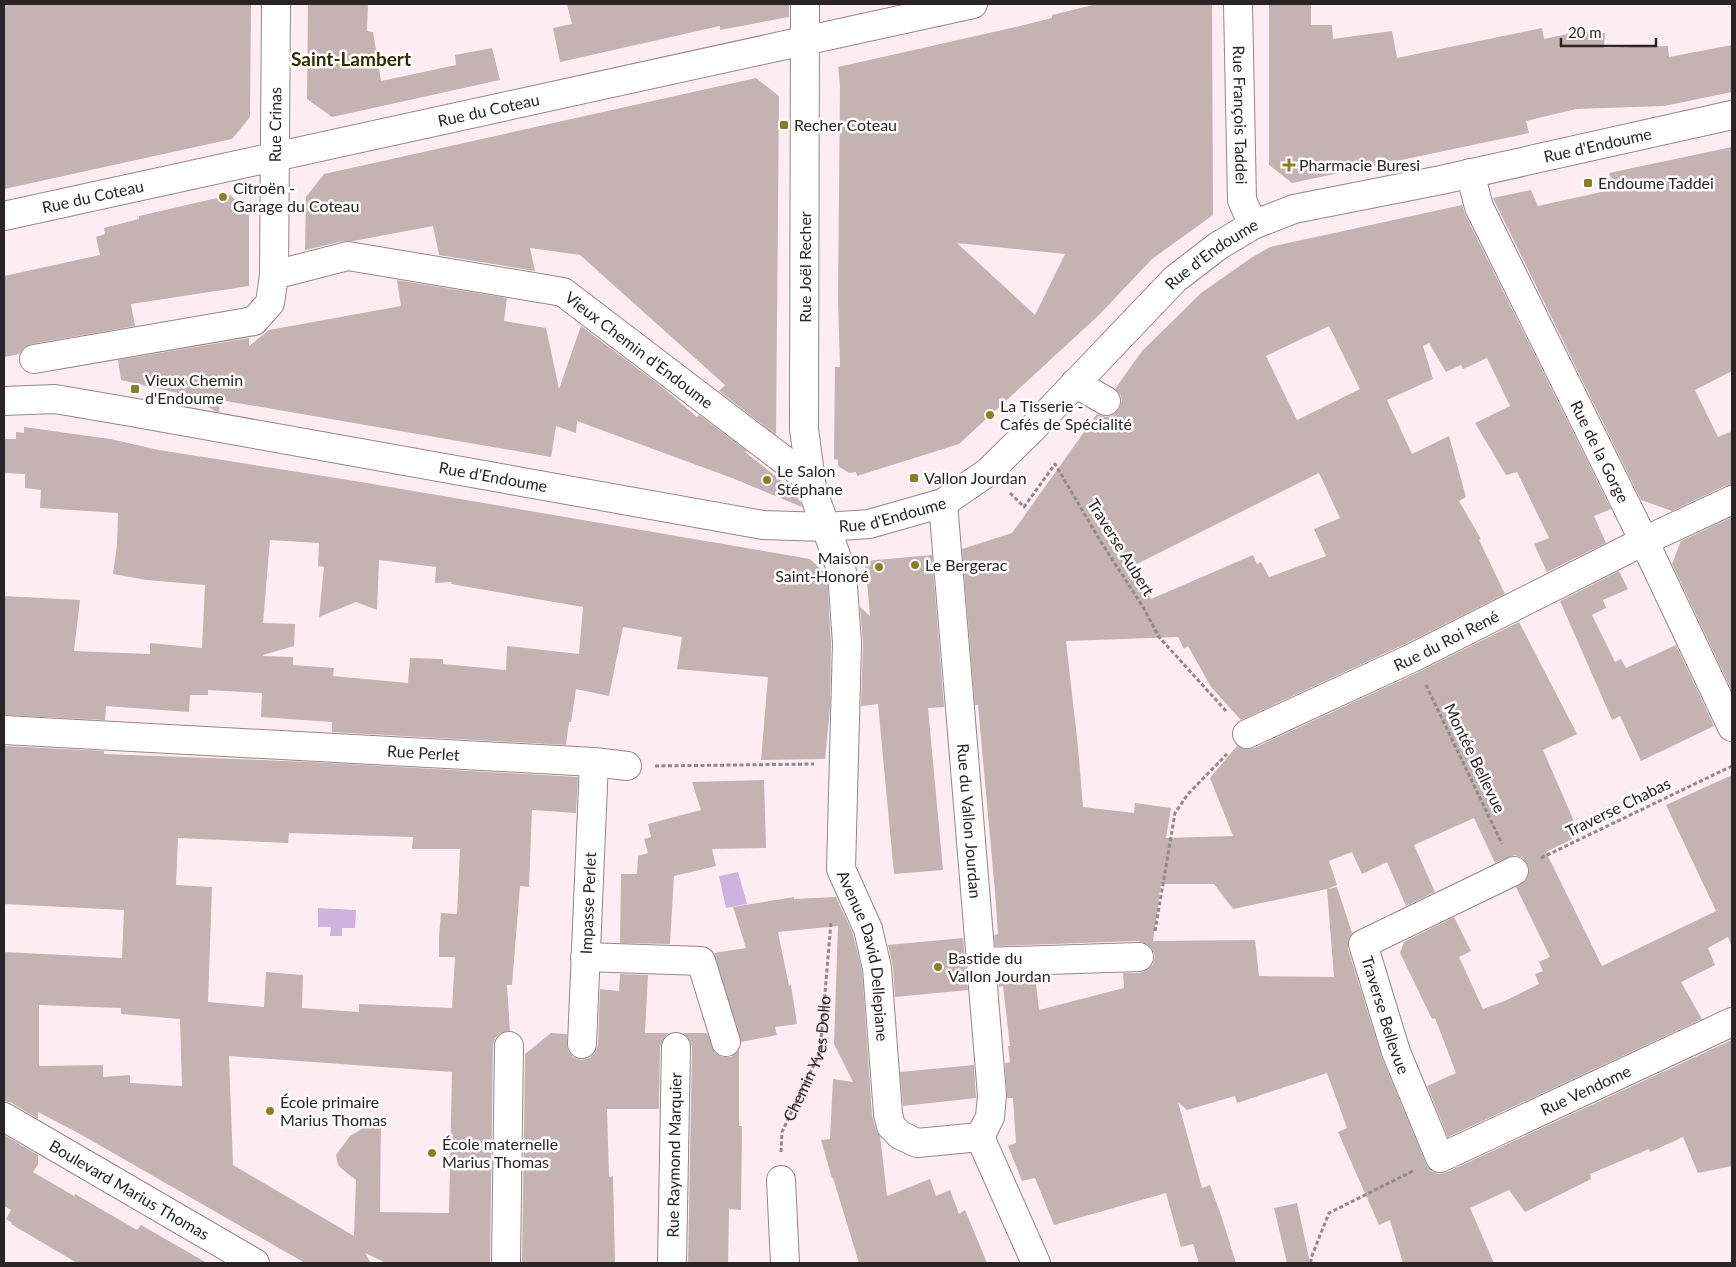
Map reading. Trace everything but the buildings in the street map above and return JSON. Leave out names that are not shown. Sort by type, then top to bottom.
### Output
[{"type":"street","name":"Rue Crinas","points":[[274,275],[276,4]]},
{"type":"street","name":"Rue Joël Recher","points":[[806,4],[804,429],[810,480],[826,527]]},
{"type":"street","name":"Rue du Coteau","points":[[4,216],[973,4]]},
{"type":"street","name":"Rue François Taddei","points":[[1238,4],[1242,200],[1253,225]]},
{"type":"street","name":"Rue d'Endoume","points":[[4,401],[55,399],[762,525],[826,527],[869,524],[943,503],[988,472],[1175,280],[1218,246],[1253,225],[1294,209],[1732,116]]},
{"type":"street","name":"Rue de la Gorge","points":[[1470,173],[1479,207],[1644,541],[1732,727]]},
{"type":"street","name":"Vieux Chemin d'Endoume","points":[[274,275],[348,256],[563,292],[810,480]]},
{"type":"street","points":[[34,359],[254,321],[270,303],[274,275]]},
{"type":"street","points":[[1076,383],[1106,401]]},
{"type":"street","name":"Rue du Roi René","points":[[1247,734],[1412,658],[1644,541],[1732,500]]},
{"type":"street","name":"Rue du Vallon Jourdan","points":[[943,503],[992,1095],[990,1117],[980,1137]]},
{"type":"street","name":"Avenue David Dellepiane","points":[[826,527],[842,572],[847,643],[841,869],[868,929],[876,968],[888,1114],[891,1126],[900,1135],[917,1143],[980,1137]]},
{"type":"street","name":"Rue Perlet","points":[[4,730],[594,762],[627,766]]},
{"type":"street","name":"Impasse Perlet","points":[[582,1044],[594,762]]},
{"type":"street","name":"Traverse Bellevue","points":[[1440,1158],[1396,1052],[1363,944],[1514,870]]},
{"type":"street","points":[[585,957],[701,961],[726,1042]]},
{"type":"street","points":[[982,962],[1139,957]]},
{"type":"street","name":"Rue Vendome","points":[[1440,1158],[1732,1022]]},
{"type":"street","points":[[506,1263],[508,1046]]},
{"type":"street","name":"Rue Raymond Marquier","points":[[672,1263],[676,1047]]},
{"type":"street","name":"Boulevard Marius Thomas","points":[[4,1117],[255,1263]]},
{"type":"street","points":[[980,1137],[1036,1263]]},
{"type":"street","points":[[781,1180],[785,1263]]},
{"type":"path","name":"Traverse Aubert","points":[[988,472],[1024,507],[1055,464],[1101,542],[1143,607],[1159,637],[1228,714]]},
{"type":"path","name":"Montée Bellevue","points":[[1412,658],[1514,870]]},
{"type":"path","points":[[1139,957],[1152,949],[1175,813],[1188,794],[1247,734]]},
{"type":"path","points":[[627,766],[844,764]]},
{"type":"path","name":"Traverse Chabas","points":[[1514,870],[1732,766]]},
{"type":"path","name":"Chemin Yves Dollo","points":[[781,1180],[782,1132],[820,1052],[828,971]]},
{"type":"path","points":[[1311,1263],[1311,1258],[1329,1213],[1440,1158]]},
{"type":"shaded area","points":[[738,872],[747,904],[726,908],[719,876]]},
{"type":"shaded area","points":[[318,908],[356,910],[355,928],[342,928],[342,936],[330,936],[331,927],[318,927]]},
{"type":"place","name":"Recher Coteau","points":[[784,125]]},
{"type":"place","name":"Pharmacie Buresi","points":[[1289,165]]},
{"type":"place","name":"Endoume Taddei","points":[[1588,183]]},
{"type":"place","name":"Citroën - Garage du Coteau","points":[[223,197]]},
{"type":"place","name":"Vieux Chemin d'Endoume","points":[[135,389]]},
{"type":"place","name":"La Tisserie - Cafés de Spécialité","points":[[990,415]]},
{"type":"place","name":"Vallon Jourdan","points":[[914,478]]},
{"type":"place","name":"Le Salon Stéphane","points":[[767,480]]},
{"type":"place","name":"Le Bergerac","points":[[915,565]]},
{"type":"place","name":"Maison Saint-Honoré","points":[[879,567]]},
{"type":"place","name":"Bastide du Vallon Jourdan","points":[[938,967]]},
{"type":"place","name":"École primaire Marius Thomas","points":[[270,1111]]},
{"type":"place","name":"École maternelle Marius Thomas","points":[[432,1153]]},
{"type":"district","name":"Saint-Lambert","points":[[351,59]]}]
